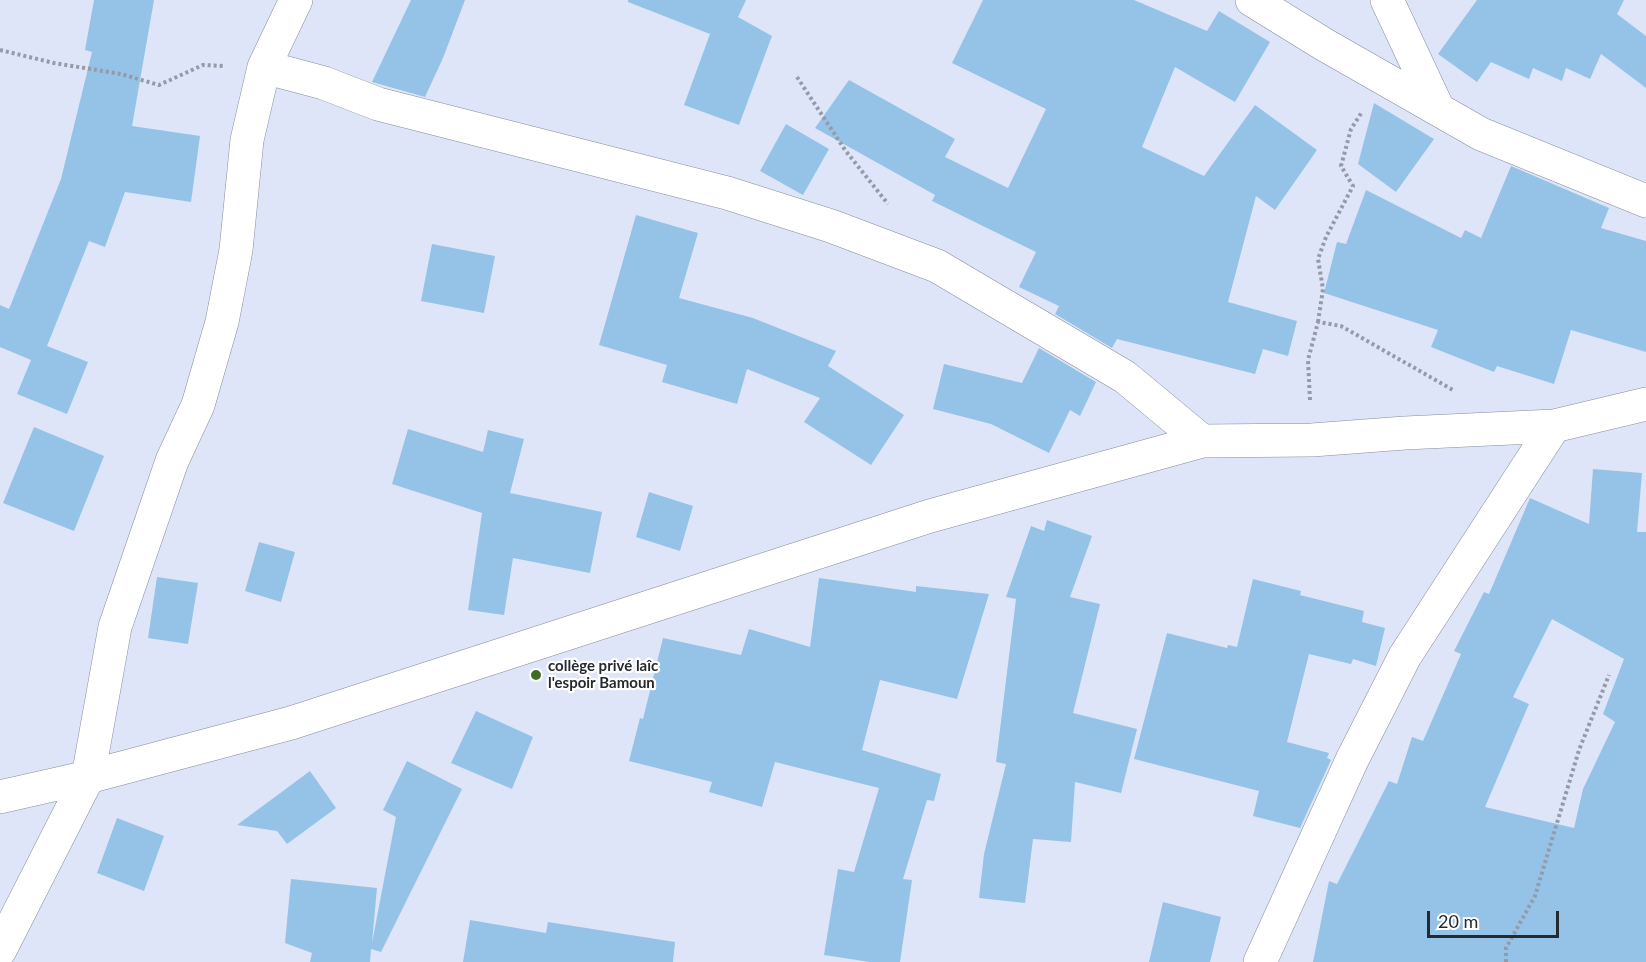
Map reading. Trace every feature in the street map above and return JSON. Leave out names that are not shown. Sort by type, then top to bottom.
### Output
[{"type":"street","points":[[0,950],[88,777],[115,627],[172,461],[198,405],[222,322],[236,250],[247,140],[264,67],[296,0]]},
{"type":"street","points":[[1252,0],[1481,134],[1646,201]]},
{"type":"street","points":[[1387,0],[1438,109]]},
{"type":"street","points":[[264,67],[324,83],[378,104],[727,193],[831,226],[937,266],[1125,377],[1202,441]]},
{"type":"street","points":[[0,797],[88,777],[291,723],[930,516],[1202,441],[1312,440],[1554,426],[1646,404]]},
{"type":"street","points":[[1260,962],[1352,760],[1405,656],[1554,426]]},
{"type":"path","points":[[0,50],[159,85],[203,65],[264,67]]},
{"type":"path","points":[[797,77],[845,150],[888,204]]},
{"type":"path","points":[[1312,440],[1308,360],[1318,322],[1323,289],[1318,259],[1326,237],[1353,186],[1341,166],[1351,129],[1386,80]]},
{"type":"path","points":[[1318,322],[1341,326],[1464,396],[1492,428]]},
{"type":"path","points":[[1506,962],[1506,948],[1535,896],[1579,750],[1609,675]]},
{"type":"building","points":[[94,0],[154,0],[132,126],[200,136],[191,202],[125,192],[105,247],[89,241],[47,346],[88,362],[67,414],[17,394],[31,360],[0,347],[0,305],[9,309],[61,179],[92,52],[85,50]]},
{"type":"building","points":[[411,0],[465,0],[425,97],[372,82]]},
{"type":"building","points":[[628,0],[746,0],[738,17],[772,36],[739,125],[684,105],[710,34],[628,2]]},
{"type":"building","points":[[983,0],[1134,0],[1207,31],[1219,11],[1270,42],[1235,102],[1175,67],[1142,147],[1204,176],[1255,105],[1317,150],[1275,210],[1256,196],[1228,302],[1297,321],[1288,356],[1263,349],[1255,374],[1117,339],[1112,348],[1055,314],[1059,306],[1019,287],[1036,252],[932,201],[935,195],[815,128],[849,80],[955,139],[945,157],[1008,188],[1046,109],[952,63]]},
{"type":"building","points":[[1477,0],[1624,0],[1617,14],[1646,36],[1646,88],[1601,54],[1590,79],[1566,68],[1562,81],[1533,68],[1529,79],[1491,62],[1477,82],[1438,54]]},
{"type":"building","points":[[1374,103],[1434,139],[1396,192],[1358,164]]},
{"type":"building","points":[[786,124],[829,149],[803,195],[760,171]]},
{"type":"building","points":[[1511,166],[1609,208],[1601,228],[1646,241],[1646,352],[1571,330],[1554,384],[1497,366],[1494,372],[1431,347],[1438,330],[1324,293],[1337,242],[1346,244],[1366,190],[1461,238],[1465,230],[1481,238]]},
{"type":"building","points":[[636,215],[698,233],[679,298],[753,318],[836,351],[828,366],[904,415],[871,465],[804,422],[820,398],[747,369],[737,404],[662,382],[667,365],[599,345]]},
{"type":"building","points":[[432,244],[495,256],[484,313],[421,301]]},
{"type":"building","points":[[1039,348],[1096,382],[1080,416],[1070,410],[1049,453],[991,424],[933,409],[944,364],[1022,383]]},
{"type":"building","points":[[34,427],[104,456],[74,531],[3,503]]},
{"type":"building","points":[[408,429],[483,452],[488,430],[524,439],[510,493],[602,512],[590,573],[513,558],[504,615],[468,610],[482,513],[392,484]]},
{"type":"building","points":[[1593,469],[1642,473],[1637,532],[1646,532],[1646,962],[1313,962],[1329,881],[1337,884],[1389,781],[1397,784],[1412,737],[1423,741],[1461,654],[1454,651],[1484,592],[1489,594],[1530,498],[1589,524]],"holes":[[[1552,619],[1624,659],[1603,714],[1615,722],[1583,789],[1574,828],[1485,807],[1529,704],[1513,697]]]},
{"type":"building","points":[[649,492],[693,506],[680,551],[636,537]]},
{"type":"building","points":[[1047,520],[1092,536],[1070,597],[1100,604],[1073,713],[1137,729],[1121,793],[1075,782],[1071,842],[1033,839],[1025,903],[979,898],[984,854],[1006,764],[996,762],[1016,599],[1006,597],[1031,526],[1044,531]]},
{"type":"building","points":[[259,542],[295,552],[281,602],[245,591]]},
{"type":"building","points":[[157,577],[198,583],[188,644],[148,638]]},
{"type":"building","points":[[819,578],[916,592],[916,586],[989,594],[957,699],[880,680],[862,750],[941,774],[934,801],[927,800],[903,879],[912,880],[900,962],[870,962],[824,955],[838,869],[854,872],[879,788],[775,762],[762,807],[709,792],[712,782],[629,761],[640,718],[643,719],[663,638],[741,655],[749,629],[810,647]]},
{"type":"building","points":[[1253,579],[1301,591],[1300,595],[1364,611],[1362,622],[1385,628],[1376,666],[1353,659],[1351,664],[1309,654],[1287,742],[1329,753],[1327,758],[1331,760],[1300,828],[1253,816],[1259,791],[1134,759],[1167,633],[1227,648],[1228,645],[1237,647]]},
{"type":"building","points":[[476,711],[533,737],[512,789],[451,763]]},
{"type":"building","points":[[407,761],[462,789],[381,952],[371,949],[370,962],[310,962],[312,953],[285,943],[291,879],[377,888],[372,943],[396,817],[383,810]]},
{"type":"building","points":[[310,771],[336,808],[287,844],[277,831],[237,825]]},
{"type":"building","points":[[117,818],[164,836],[144,891],[97,873]]},
{"type":"building","points":[[1163,902],[1221,917],[1210,962],[1149,962]]},
{"type":"building","points":[[470,920],[546,933],[548,922],[675,942],[673,962],[463,962]]},
{"type":"place","name":"collège privé laîc l'espoir Bamoun","points":[[536,675]]}]
